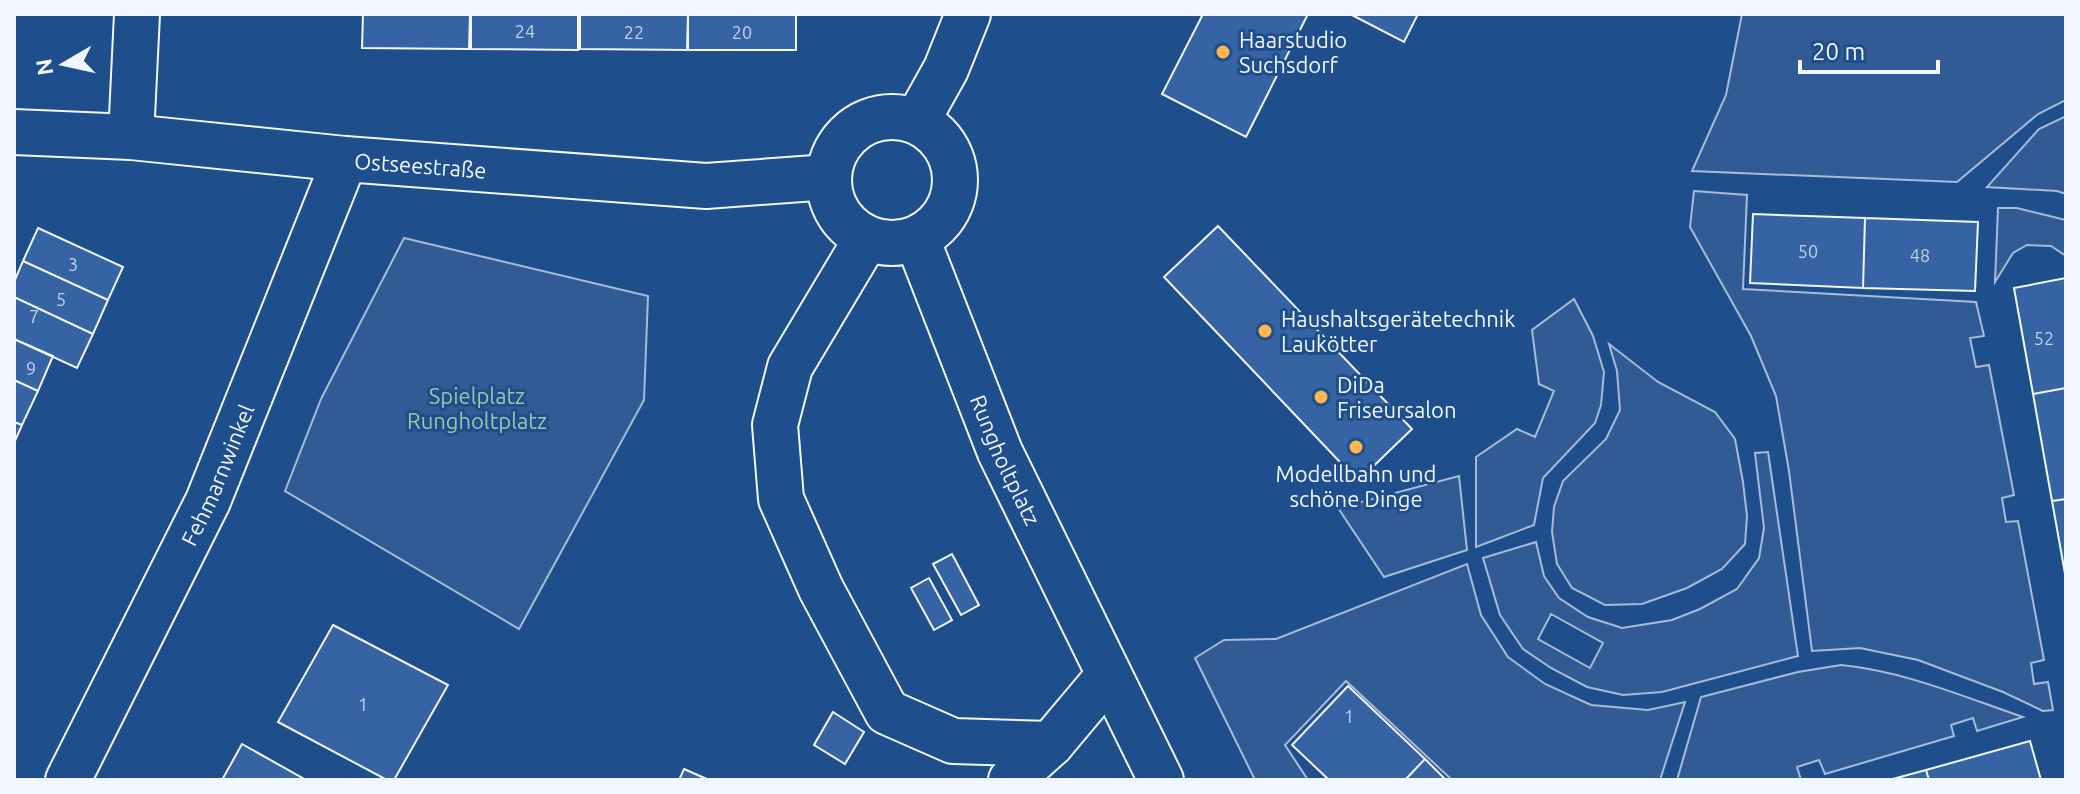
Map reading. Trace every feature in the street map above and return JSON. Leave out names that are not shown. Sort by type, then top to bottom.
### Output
[{"type":"street","points":[[131,137],[137,14]]},
{"type":"street","points":[[917,121],[946,69],[968,14]]},
{"type":"street","points":[[886,116],[917,121],[942,139],[955,170],[953,200],[940,222],[917,239],[889,243],[867,238],[847,224],[833,203],[829,177],[836,149],[859,124],[886,116]]},
{"type":"street","name":"Ostseestraße","points":[[14,132],[131,137],[345,159],[706,186],[829,177]]},
{"type":"street","name":"Fehmarnwinkel","points":[[68,780],[208,501],[345,159]]},
{"type":"street","points":[[867,238],[790,367],[775,425],[781,499],[821,589],[887,712],[953,741],[1051,744]]},
{"type":"street","name":"Rungholtplatz","points":[[917,239],[1000,452],[1161,780]]},
{"type":"street","points":[[1011,780],[1051,744],[1109,675]]},
{"type":"green space","points":[[1742,14],[2066,14],[2066,100],[2038,114],[1957,182],[1692,171],[1726,95]]},
{"type":"green space","points":[[2066,116],[2066,194],[1987,187],[2039,129]]},
{"type":"green space","points":[[1694,191],[1747,195],[1743,289],[1976,302],[1984,336],[1970,338],[1976,367],[1989,365],[2014,495],[2002,498],[2006,522],[2018,521],[2044,660],[2031,663],[2034,684],[2048,682],[2053,710],[2043,711],[2003,692],[1918,660],[1860,648],[1812,651],[1776,396],[1751,336],[1690,227]]},
{"type":"green space","points":[[1998,208],[2017,208],[2066,220],[2066,256],[2051,246],[2027,245],[2013,253],[1995,282]]},
{"type":"green space","name":"Spielplatz Rungholtplatz","points":[[404,238],[648,296],[644,400],[519,629],[285,491],[321,399]]},
{"type":"green space","points":[[1574,299],[1593,336],[1604,372],[1601,405],[1595,423],[1543,478],[1534,525],[1476,547],[1476,457],[1517,429],[1535,437],[1554,391],[1539,384],[1532,330]]},
{"type":"green space","points":[[1609,344],[1658,382],[1715,412],[1735,439],[1743,482],[1747,516],[1745,544],[1722,569],[1687,588],[1642,604],[1605,605],[1572,588],[1557,564],[1552,532],[1554,507],[1563,481],[1606,439],[1620,410],[1617,371]]},
{"type":"green space","points":[[1768,452],[1798,656],[1662,692],[1623,695],[1587,687],[1523,649],[1500,615],[1483,558],[1536,542],[1544,576],[1559,598],[1588,617],[1622,628],[1672,620],[1737,589],[1759,558],[1764,528],[1755,453]],"holes":[[[1551,614],[1603,643],[1590,668],[1538,639]]]},
{"type":"green space","points":[[1459,476],[1467,550],[1384,577],[1338,508]]},
{"type":"green space","points":[[1467,564],[1481,615],[1508,657],[1545,684],[1591,705],[1648,710],[1685,702],[1660,780],[1452,780],[1346,681],[1285,745],[1308,780],[1255,780],[1195,658],[1224,640],[1276,639]]},
{"type":"green space","points":[[1841,665],[1911,679],[2023,717],[1977,731],[1973,718],[1951,725],[1954,736],[1825,774],[1819,760],[1797,767],[1801,780],[1677,780],[1701,697],[1798,672]]},
{"type":"building","points":[[363,14],[470,14],[469,49],[362,48]]},
{"type":"building","points":[[471,14],[578,14],[578,50],[471,49]]},
{"type":"building","points":[[580,14],[688,14],[687,50],[580,49]]},
{"type":"building","points":[[688,14],[796,14],[796,50],[688,50]]},
{"type":"building","points":[[1203,14],[1308,14],[1246,137],[1162,94]]},
{"type":"building","points":[[1350,14],[1418,14],[1404,42]]},
{"type":"building","points":[[1753,214],[1865,218],[1863,288],[1750,283]]},
{"type":"building","points":[[1865,218],[1978,222],[1975,291],[1863,288]]},
{"type":"building","points":[[1218,226],[1412,429],[1358,481],[1164,277]]},
{"type":"building","points":[[38,228],[123,267],[108,300],[23,261]]},
{"type":"building","points":[[23,261],[108,300],[93,334],[14,297],[14,282]]},
{"type":"building","points":[[2066,278],[2066,388],[2033,394],[2014,288]]},
{"type":"building","points":[[14,297],[93,334],[77,368],[14,339]]},
{"type":"building","points":[[14,339],[53,356],[38,391],[14,380]]},
{"type":"building","points":[[14,380],[38,391],[22,425],[14,422]]},
{"type":"building","points":[[2066,388],[2066,499],[2052,501],[2033,394]]},
{"type":"building","points":[[14,422],[22,425],[14,443]]},
{"type":"building","points":[[2066,499],[2066,579],[2052,501]]},
{"type":"building","points":[[952,554],[979,605],[961,615],[933,564]]},
{"type":"building","points":[[929,578],[952,620],[934,630],[911,588]]},
{"type":"building","points":[[333,625],[448,685],[394,780],[387,780],[278,722]]},
{"type":"building","points":[[1348,686],[1425,759],[1405,780],[1329,780],[1292,745]]},
{"type":"building","points":[[833,712],[864,732],[845,764],[814,745]]},
{"type":"building","points":[[2030,741],[2041,780],[1929,780],[1926,770]]},
{"type":"building","points":[[242,744],[306,780],[222,780]]},
{"type":"building","points":[[1425,759],[1446,780],[1405,780]]},
{"type":"building","points":[[684,769],[709,780],[679,780]]},
{"type":"building","points":[[1926,770],[1929,780],[1889,780]]},
{"type":"place","name":"Haarstudio Suchsdorf","points":[[1223,52]]},
{"type":"place","name":"Haushaltsgerätetechnik Laukötter","points":[[1265,331]]},
{"type":"place","name":"DiDa Friseursalon","points":[[1321,397]]},
{"type":"place","name":"Modellbahn und schöne Dinge","points":[[1356,447]]}]
